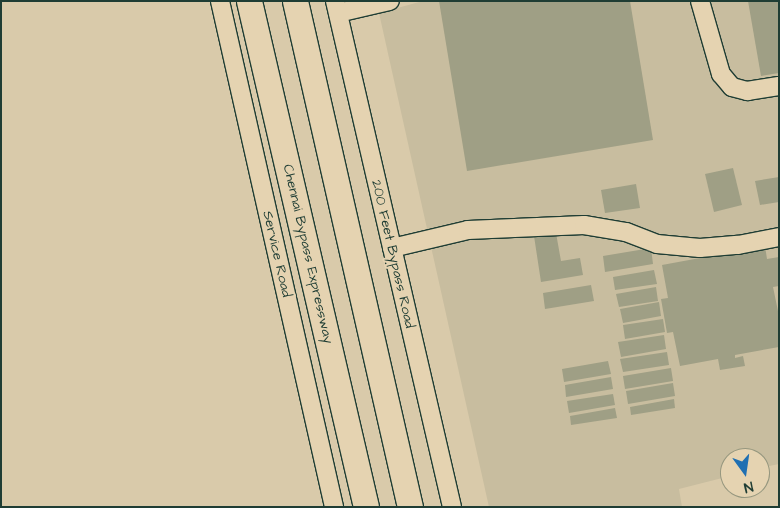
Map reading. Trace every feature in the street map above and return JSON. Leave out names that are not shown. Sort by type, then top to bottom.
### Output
[{"type":"highway","name":"Chennai Bypass Expressway","points":[[249,1],[366,507]]},
{"type":"highway","points":[[295,1],[410,507]]},
{"type":"street","name":"Service Road","points":[[220,1],[334,507]]},
{"type":"street","points":[[336,7],[390,1]]},
{"type":"street","points":[[700,1],[720,74],[732,87],[747,91],[779,86]]},
{"type":"street","name":"200 Feet Bypass Road","points":[[336,7],[452,507]]},
{"type":"street","points":[[392,248],[468,230],[584,225],[626,232],[657,244],[700,248],[738,246],[779,237]]},
{"type":"shaded area","points":[[423,1],[779,1],[779,464],[770,466],[770,448],[720,448],[720,479],[679,489],[682,507],[489,507],[379,13]]},
{"type":"building","points":[[439,1],[630,1],[653,140],[467,171]]},
{"type":"building","points":[[748,1],[779,1],[779,73],[761,76]]},
{"type":"building","points":[[733,168],[742,205],[714,212],[705,174]]},
{"type":"building","points":[[779,177],[779,202],[760,205],[755,181]]},
{"type":"building","points":[[636,184],[640,208],[605,213],[601,190]]},
{"type":"building","points":[[556,233],[561,261],[580,258],[583,275],[541,282],[534,236]]},
{"type":"building","points":[[765,246],[767,259],[779,257],[779,286],[773,287],[779,316],[779,347],[735,355],[735,358],[743,356],[745,366],[720,370],[718,359],[680,366],[673,332],[667,333],[661,299],[668,298],[662,265]]},
{"type":"building","points":[[651,248],[653,264],[605,272],[603,256]]},
{"type":"building","points":[[654,270],[657,284],[615,290],[613,277]]},
{"type":"building","points":[[591,285],[594,301],[545,309],[543,293]]},
{"type":"building","points":[[656,287],[658,301],[619,307],[616,294]]},
{"type":"building","points":[[659,302],[661,316],[623,323],[620,309]]},
{"type":"building","points":[[663,319],[665,332],[625,339],[623,325]]},
{"type":"building","points":[[664,335],[666,349],[621,357],[618,342]]},
{"type":"building","points":[[667,352],[669,365],[623,372],[620,359]]},
{"type":"building","points":[[608,361],[611,374],[564,382],[562,369]]},
{"type":"building","points":[[671,368],[673,381],[625,389],[623,376]]},
{"type":"building","points":[[611,377],[613,389],[566,397],[565,385]]},
{"type":"building","points":[[673,383],[675,396],[628,404],[626,391]]},
{"type":"building","points":[[613,394],[615,405],[569,413],[567,401]]},
{"type":"building","points":[[674,399],[675,408],[631,415],[630,407]]},
{"type":"building","points":[[615,408],[617,418],[571,425],[570,416]]}]
